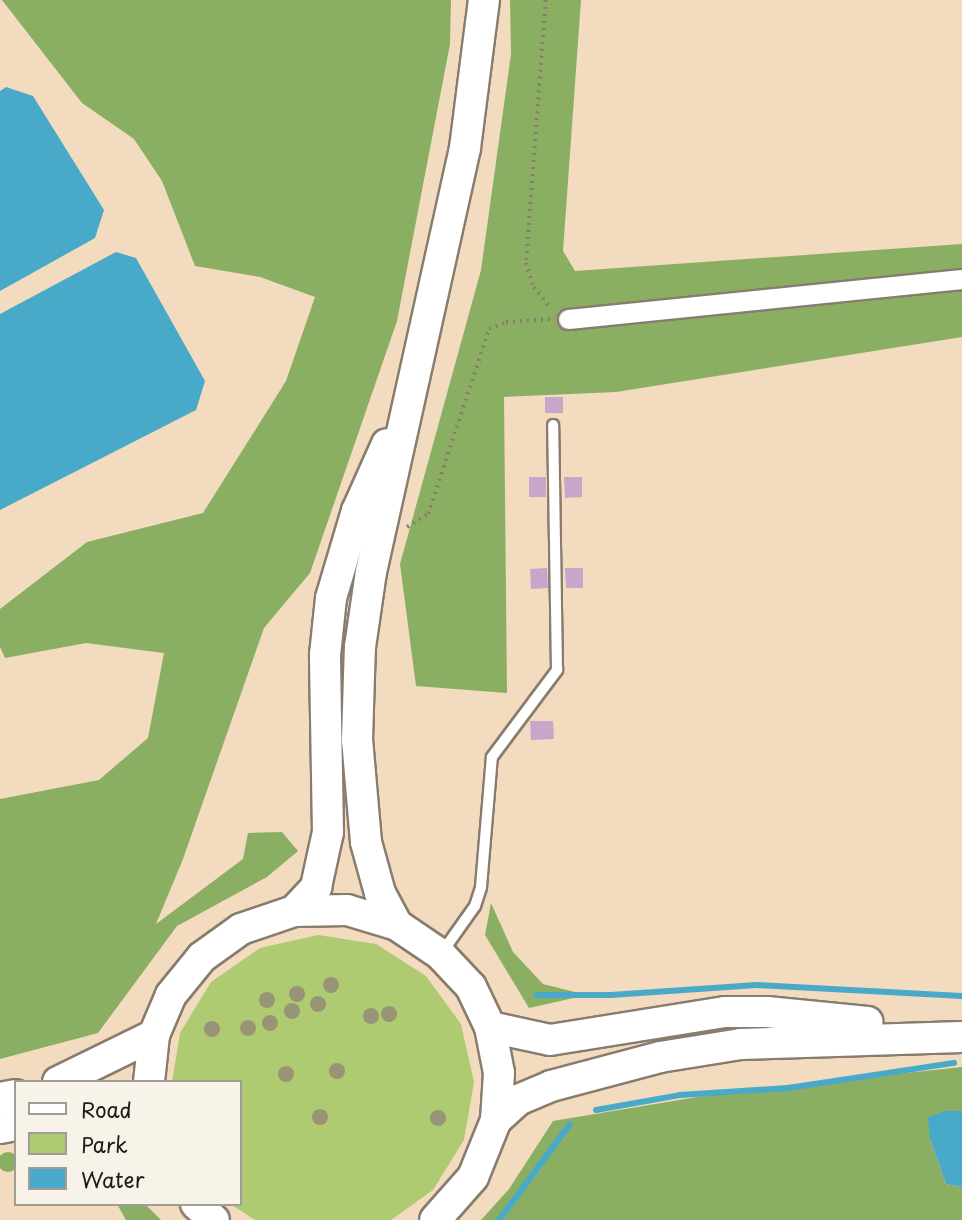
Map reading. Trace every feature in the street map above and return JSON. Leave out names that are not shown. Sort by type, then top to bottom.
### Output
[{"type":"main road","points":[[397,925],[380,893],[366,842],[358,740],[360,647],[381,530],[426,338],[465,148],[484,0]]},
{"type":"main road","points":[[294,911],[316,887],[328,832],[325,655],[331,598],[358,511],[426,338]]},
{"type":"main road","points":[[149,1080],[154,1035],[172,995],[202,957],[241,929],[294,911],[346,910],[397,925],[440,954],[471,988],[490,1027],[499,1073],[496,1119],[472,1177],[435,1220]]},
{"type":"main road","points":[[490,1027],[550,1040],[678,1018],[767,1012],[962,1035]]},
{"type":"main road","points":[[62,1080],[154,1035]]},
{"type":"main road","points":[[496,1119],[518,1100],[551,1086],[660,1057],[741,1044],[962,1035]]},
{"type":"main road","points":[[199,1206],[214,1220]]},
{"type":"street","points":[[568,319],[962,279]]},
{"type":"lane","points":[[440,954],[466,922],[481,887],[492,757],[557,670],[553,425]]},
{"type":"path","points":[[546,0],[526,263],[534,288],[550,308],[568,319]]},
{"type":"path","points":[[381,530],[412,526],[428,514],[489,329],[506,322],[568,319]]},
{"type":"green space","points":[[2,0],[451,0],[450,44],[397,321],[310,573],[264,628],[183,859],[156,924],[243,859],[248,833],[282,832],[298,851],[267,877],[177,926],[98,1033],[0,1059],[0,799],[99,780],[148,738],[164,653],[86,643],[5,658],[0,647],[0,609],[87,542],[203,513],[286,381],[315,297],[260,277],[195,266],[162,181],[134,139],[82,103]]},
{"type":"green space","points":[[510,0],[581,0],[563,251],[575,271],[962,244],[962,337],[616,392],[504,397],[507,693],[416,686],[400,564],[481,270],[511,54]]},
{"type":"green space","points":[[491,903],[513,952],[543,984],[587,995],[529,1008],[485,935]]},
{"type":"green space","points":[[318,935],[376,944],[426,976],[461,1024],[474,1082],[464,1140],[433,1190],[391,1220],[255,1220],[233,1206],[242,1206],[242,1080],[172,1080],[180,1033],[211,982],[260,948]]},
{"type":"green space","points":[[962,1067],[962,1111],[945,1111],[930,1139],[946,1184],[962,1187],[962,1220],[481,1220],[509,1189],[553,1121],[727,1092]]},
{"type":"green space","points":[[4,1153],[12,1153],[14,1170],[4,1171],[-1,1166],[-1,1158]]},
{"type":"green space","points":[[118,1206],[147,1206],[161,1220],[126,1220]]},
{"type":"water","points":[[6,87],[33,96],[104,210],[95,238],[0,291],[0,91]]},
{"type":"water","points":[[116,252],[136,258],[205,381],[196,410],[0,510],[0,314]]},
{"type":"water","points":[[945,1111],[962,1111],[962,1187],[946,1184],[930,1139],[928,1117]]},
{"type":"building","points":[[545,397],[563,397],[563,413],[545,413]]},
{"type":"building","points":[[529,477],[546,477],[546,497],[529,497]]},
{"type":"building","points":[[564,477],[582,477],[582,497],[565,498]]},
{"type":"building","points":[[547,568],[548,588],[531,589],[530,569]]},
{"type":"building","points":[[565,568],[583,568],[583,588],[566,588]]},
{"type":"building","points":[[530,721],[553,721],[554,739],[531,740]]},
{"type":"waterway","points":[[537,995],[611,995],[757,985],[962,996]]},
{"type":"waterway","points":[[596,1110],[680,1095],[788,1088],[954,1063]]},
{"type":"waterway","points":[[499,1220],[570,1124]]}]
